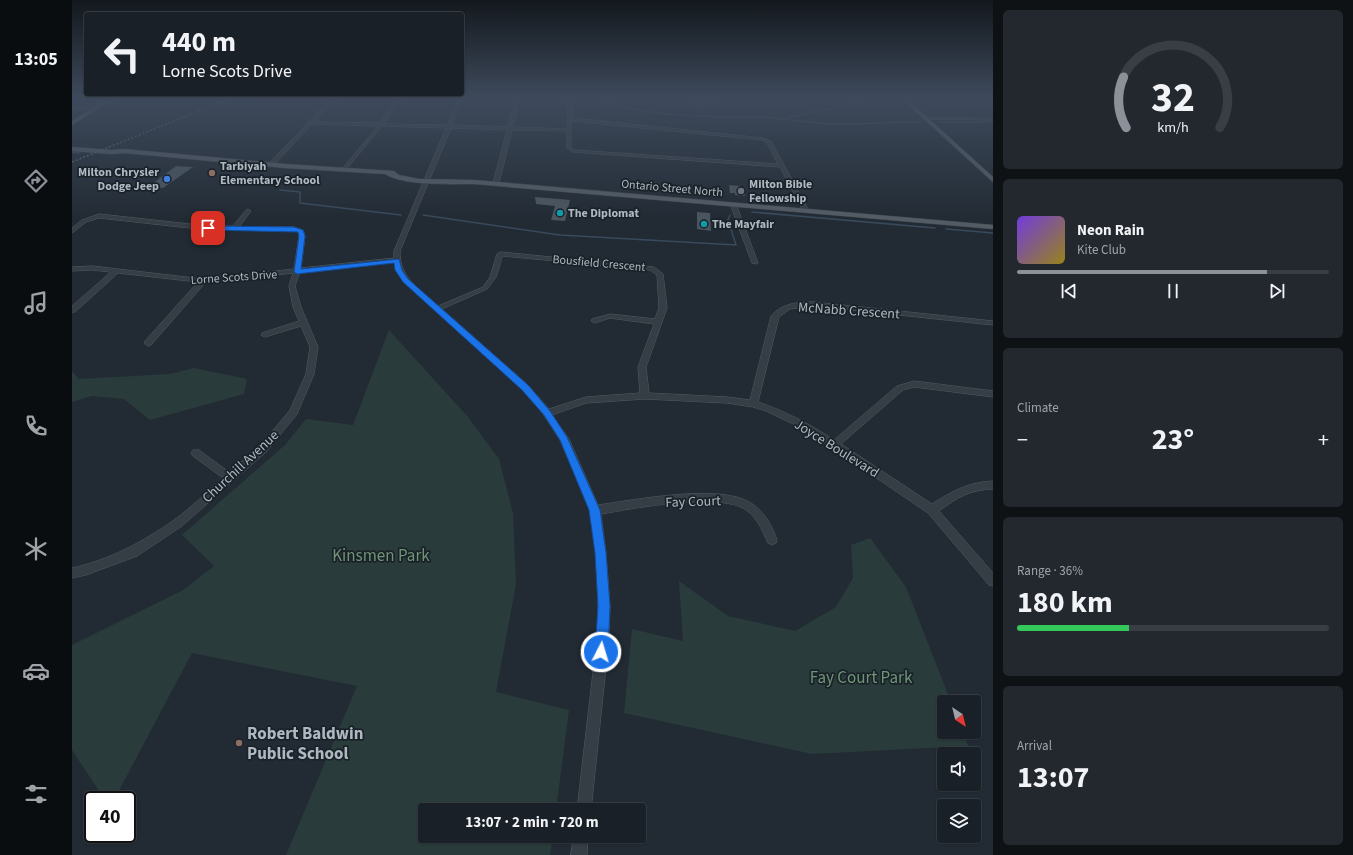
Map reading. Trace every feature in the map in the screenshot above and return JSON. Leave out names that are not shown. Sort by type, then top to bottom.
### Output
[{"type":"main road","points":[[947,138],[993,180]]},
{"type":"main road","name":"Ontario Street North","points":[[72,144],[120,148],[124,151]]},
{"type":"main road","name":"Ontario Street North","points":[[72,149],[111,152],[124,151],[388,174],[396,177],[428,178],[460,183],[472,182],[992,226]]},
{"type":"street","points":[[272,164],[297,138]]},
{"type":"street","points":[[344,170],[370,138]]},
{"type":"street","points":[[444,138],[397,251],[396,260],[399,270],[406,280],[525,387],[547,413],[564,439],[595,510],[602,568],[604,606],[603,638],[585,803]]},
{"type":"street","points":[[496,184],[508,138]]},
{"type":"street","points":[[569,138],[569,148],[577,152],[782,166]]},
{"type":"street","points":[[752,138],[763,139],[769,142],[806,210]]},
{"type":"street","points":[[733,204],[755,263]]},
{"type":"street","points":[[72,231],[84,221],[99,216],[234,229],[248,211]]},
{"type":"street","name":"Churchill Avenue","points":[[72,573],[86,570],[133,552],[178,522],[264,448],[294,412],[310,374],[314,347],[297,306],[292,286],[297,272],[302,236],[300,231],[294,229],[234,229]]},
{"type":"street","name":"Bousfield Crescent","points":[[438,309],[486,288],[496,270],[500,254],[652,268],[659,271],[661,278],[663,308],[642,367],[645,396]]},
{"type":"street","name":"Lorne Scots Drive","points":[[72,269],[92,268],[203,281],[297,272],[396,260]]},
{"type":"street","points":[[72,310],[116,272]]},
{"type":"street","points":[[148,343],[203,281]]},
{"type":"street","name":"McNabb Crescent","points":[[753,404],[775,316],[787,307],[799,304],[814,304],[993,323]]},
{"type":"street","points":[[595,321],[610,316],[659,322]]},
{"type":"street","points":[[265,334],[304,322]]},
{"type":"street","points":[[835,444],[900,388],[914,384],[993,394]]},
{"type":"street","name":"Joyce Boulevard","points":[[547,413],[586,400],[645,396],[697,397],[753,404],[769,409],[809,428],[835,444],[932,510],[993,581]]},
{"type":"street","points":[[196,453],[230,478]]},
{"type":"street","points":[[932,510],[963,489],[993,484]]},
{"type":"street","name":"Fay Court","points":[[595,510],[668,501],[695,499],[729,500],[746,505],[758,516],[768,529],[772,540]]},
{"type":"street","points":[[579,855],[580,843]]},
{"type":"green space","name":"Kinsmen Park","points":[[389,330],[468,417],[499,459],[513,513],[516,584],[496,692],[569,710],[557,803],[418,803],[418,843],[552,843],[550,855],[286,855],[357,686],[192,653],[119,791],[99,791],[72,750],[72,645],[183,590],[214,566],[182,535],[285,445],[306,419],[353,425]]},
{"type":"green space","points":[[194,368],[247,379],[244,394],[150,420],[124,399],[92,396],[72,402],[72,371],[79,379],[170,374]]},
{"type":"green space","name":"Fay Court Park","points":[[870,538],[906,587],[948,695],[937,695],[937,739],[966,739],[968,746],[812,754],[624,713],[632,629],[683,641],[679,581],[728,616],[795,631],[836,607],[853,578],[851,545]]},
{"type":"building","name":"Milton Chrysler Dodge Jeep","points":[[176,166],[193,167],[163,188],[148,187]]},
{"type":"building","name":"Milton Bible Fellowship","points":[[729,185],[740,186],[740,189],[744,189],[745,196],[730,193]]},
{"type":"building","name":"The Diplomat","points":[[535,197],[570,200],[565,221],[551,220],[555,206],[536,204]]},
{"type":"building","points":[[697,212],[710,213],[711,231],[697,229]]},
{"type":"waterway","points":[[72,152],[80,153]]},
{"type":"waterway","points":[[280,190],[300,192],[300,203],[401,215]]},
{"type":"waterway","points":[[752,212],[935,228]]},
{"type":"waterway","points":[[423,215],[560,235],[736,245],[728,220],[730,215]]},
{"type":"waterway","points":[[946,229],[993,233]]},
{"type":"railway","points":[[72,162],[132,138]]},
{"type":"place","name":"Tarbiyah Elementary School","points":[[212,173]]},
{"type":"place","name":"Milton Chrysler Dodge Jeep","points":[[167,179]]},
{"type":"place","name":"Milton Bible Fellowship","points":[[741,191]]},
{"type":"place","name":"The Diplomat","points":[[560,213]]},
{"type":"place","name":"The Mayfair","points":[[704,224]]},
{"type":"place","name":"Robert Baldwin Public School","points":[[239,743]]},
{"type":"route","points":[[208,228],[294,229],[300,231],[302,236],[297,272],[396,260],[399,270],[406,280],[525,387],[547,413],[564,439],[595,510],[604,606],[601,652]]}]
